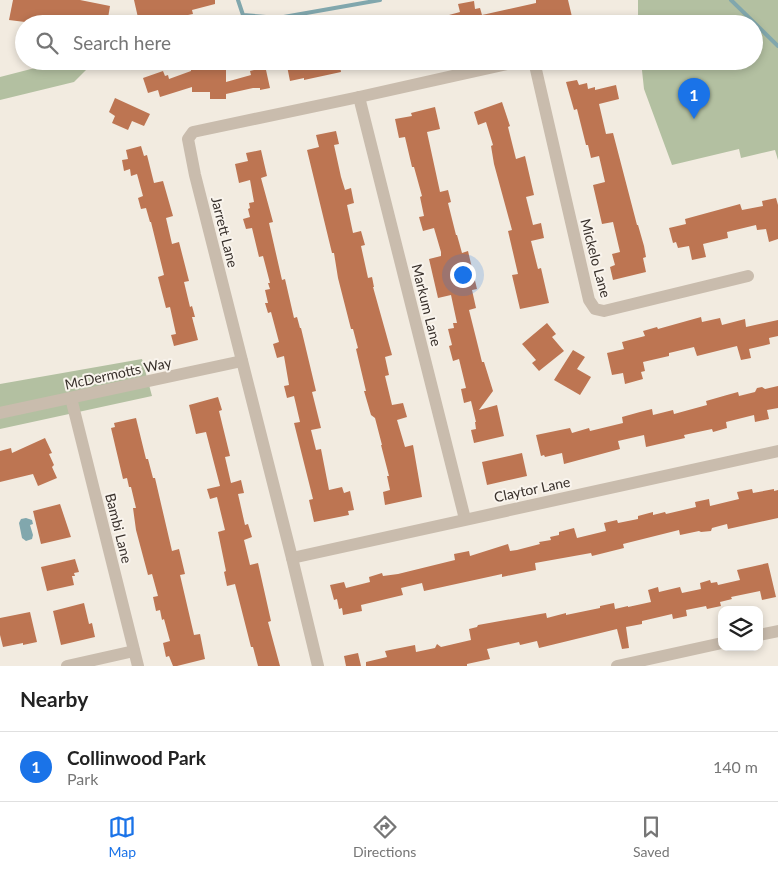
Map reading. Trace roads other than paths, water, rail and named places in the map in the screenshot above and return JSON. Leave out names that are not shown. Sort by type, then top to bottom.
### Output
[{"type":"street","name":"Jarrett Lane","points":[[318,666],[194,175],[188,139],[192,132],[480,70]]},
{"type":"street","name":"Mickelo Lane","points":[[536,70],[589,300],[594,309],[604,311],[748,276]]},
{"type":"street","name":"Markum Lane","points":[[360,97],[465,519]]},
{"type":"street","name":"McDermotts Way","points":[[0,414],[242,361]]},
{"type":"street","name":"Bambi Lane","points":[[71,398],[138,666]]},
{"type":"street","name":"Claytor Lane","points":[[292,558],[778,451]]},
{"type":"street","points":[[763,634],[778,630]]},
{"type":"street","points":[[617,666],[718,644]]},
{"type":"street","points":[[67,666],[134,651]]},
{"type":"water","points":[[21,519],[32,520],[33,524],[30,525],[33,535],[32,539],[26,541],[22,538],[19,523]]},
{"type":"waterway","points":[[238,0],[243,15]]},
{"type":"waterway","points":[[295,15],[380,0]]},
{"type":"waterway","points":[[731,0],[746,15]]},
{"type":"waterway","points":[[763,31],[778,46]]},
{"type":"place","name":"Collinwood Park","points":[[694,119]]}]
